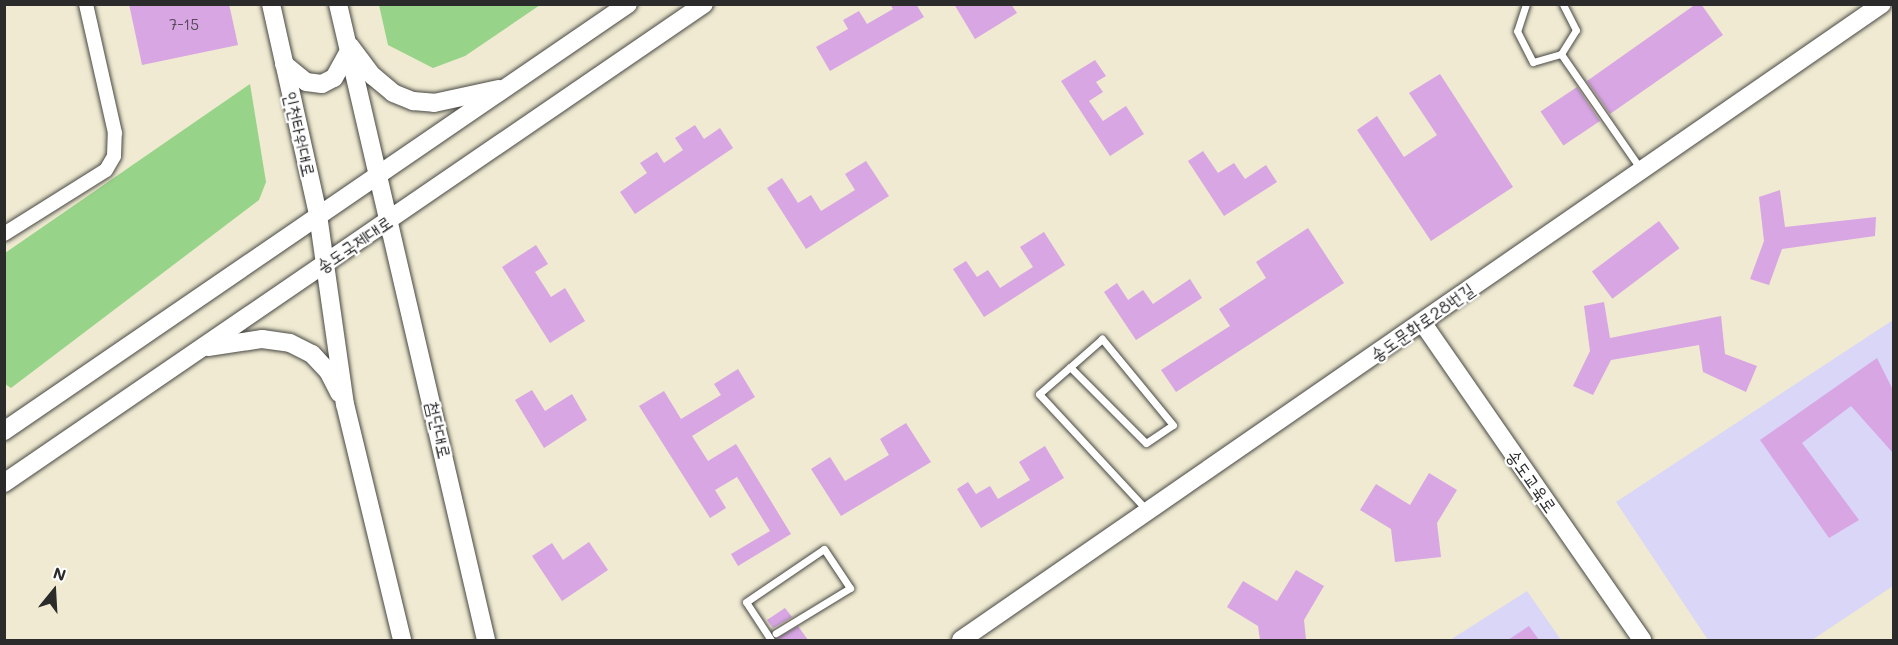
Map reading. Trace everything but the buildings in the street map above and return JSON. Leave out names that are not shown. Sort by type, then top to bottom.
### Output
[{"type":"main road","name":"인천타워대로","points":[[271,4],[318,215],[326,263]]},
{"type":"main road","points":[[339,4],[377,177],[391,219]]},
{"type":"main road","points":[[4,430],[628,4]]},
{"type":"main road","name":"송도국제대로","points":[[4,483],[704,4]]},
{"type":"main road","name":"송도문화로28번길","points":[[961,640],[1882,4]]},
{"type":"main road","points":[[284,64],[306,82],[322,84],[334,78],[348,46]]},
{"type":"main road","points":[[348,46],[373,76],[393,93],[413,101],[434,103],[507,87]]},
{"type":"main road","name":"첨단대로","points":[[391,219],[486,640]]},
{"type":"main road","points":[[326,263],[345,404],[402,640]]},
{"type":"main road","name":"송도교육로","points":[[1422,322],[1642,640]]},
{"type":"main road","points":[[203,348],[262,339],[290,343],[312,354],[328,371],[345,404]]},
{"type":"street","points":[[4,234],[106,170],[114,156],[116,133],[86,4]]},
{"type":"lane","points":[[1526,4],[1517,31],[1533,62],[1561,54],[1576,30],[1563,4]]},
{"type":"lane","points":[[1561,54],[1642,170]]},
{"type":"lane","points":[[1070,367],[1146,443],[1173,425],[1101,339],[1039,394],[1148,511]]},
{"type":"lane","points":[[771,640],[746,602],[824,549],[850,588],[776,633]]},
{"type":"shaded area","points":[[1893,320],[1893,586],[1812,640],[1708,640],[1616,502]]},
{"type":"shaded area","points":[[1527,591],[1561,640],[1450,640]]},
{"type":"green space","points":[[379,4],[540,5],[465,56],[433,68],[388,45]]},
{"type":"green space","points":[[250,84],[266,182],[259,200],[11,388],[5,384],[5,253]]}]
